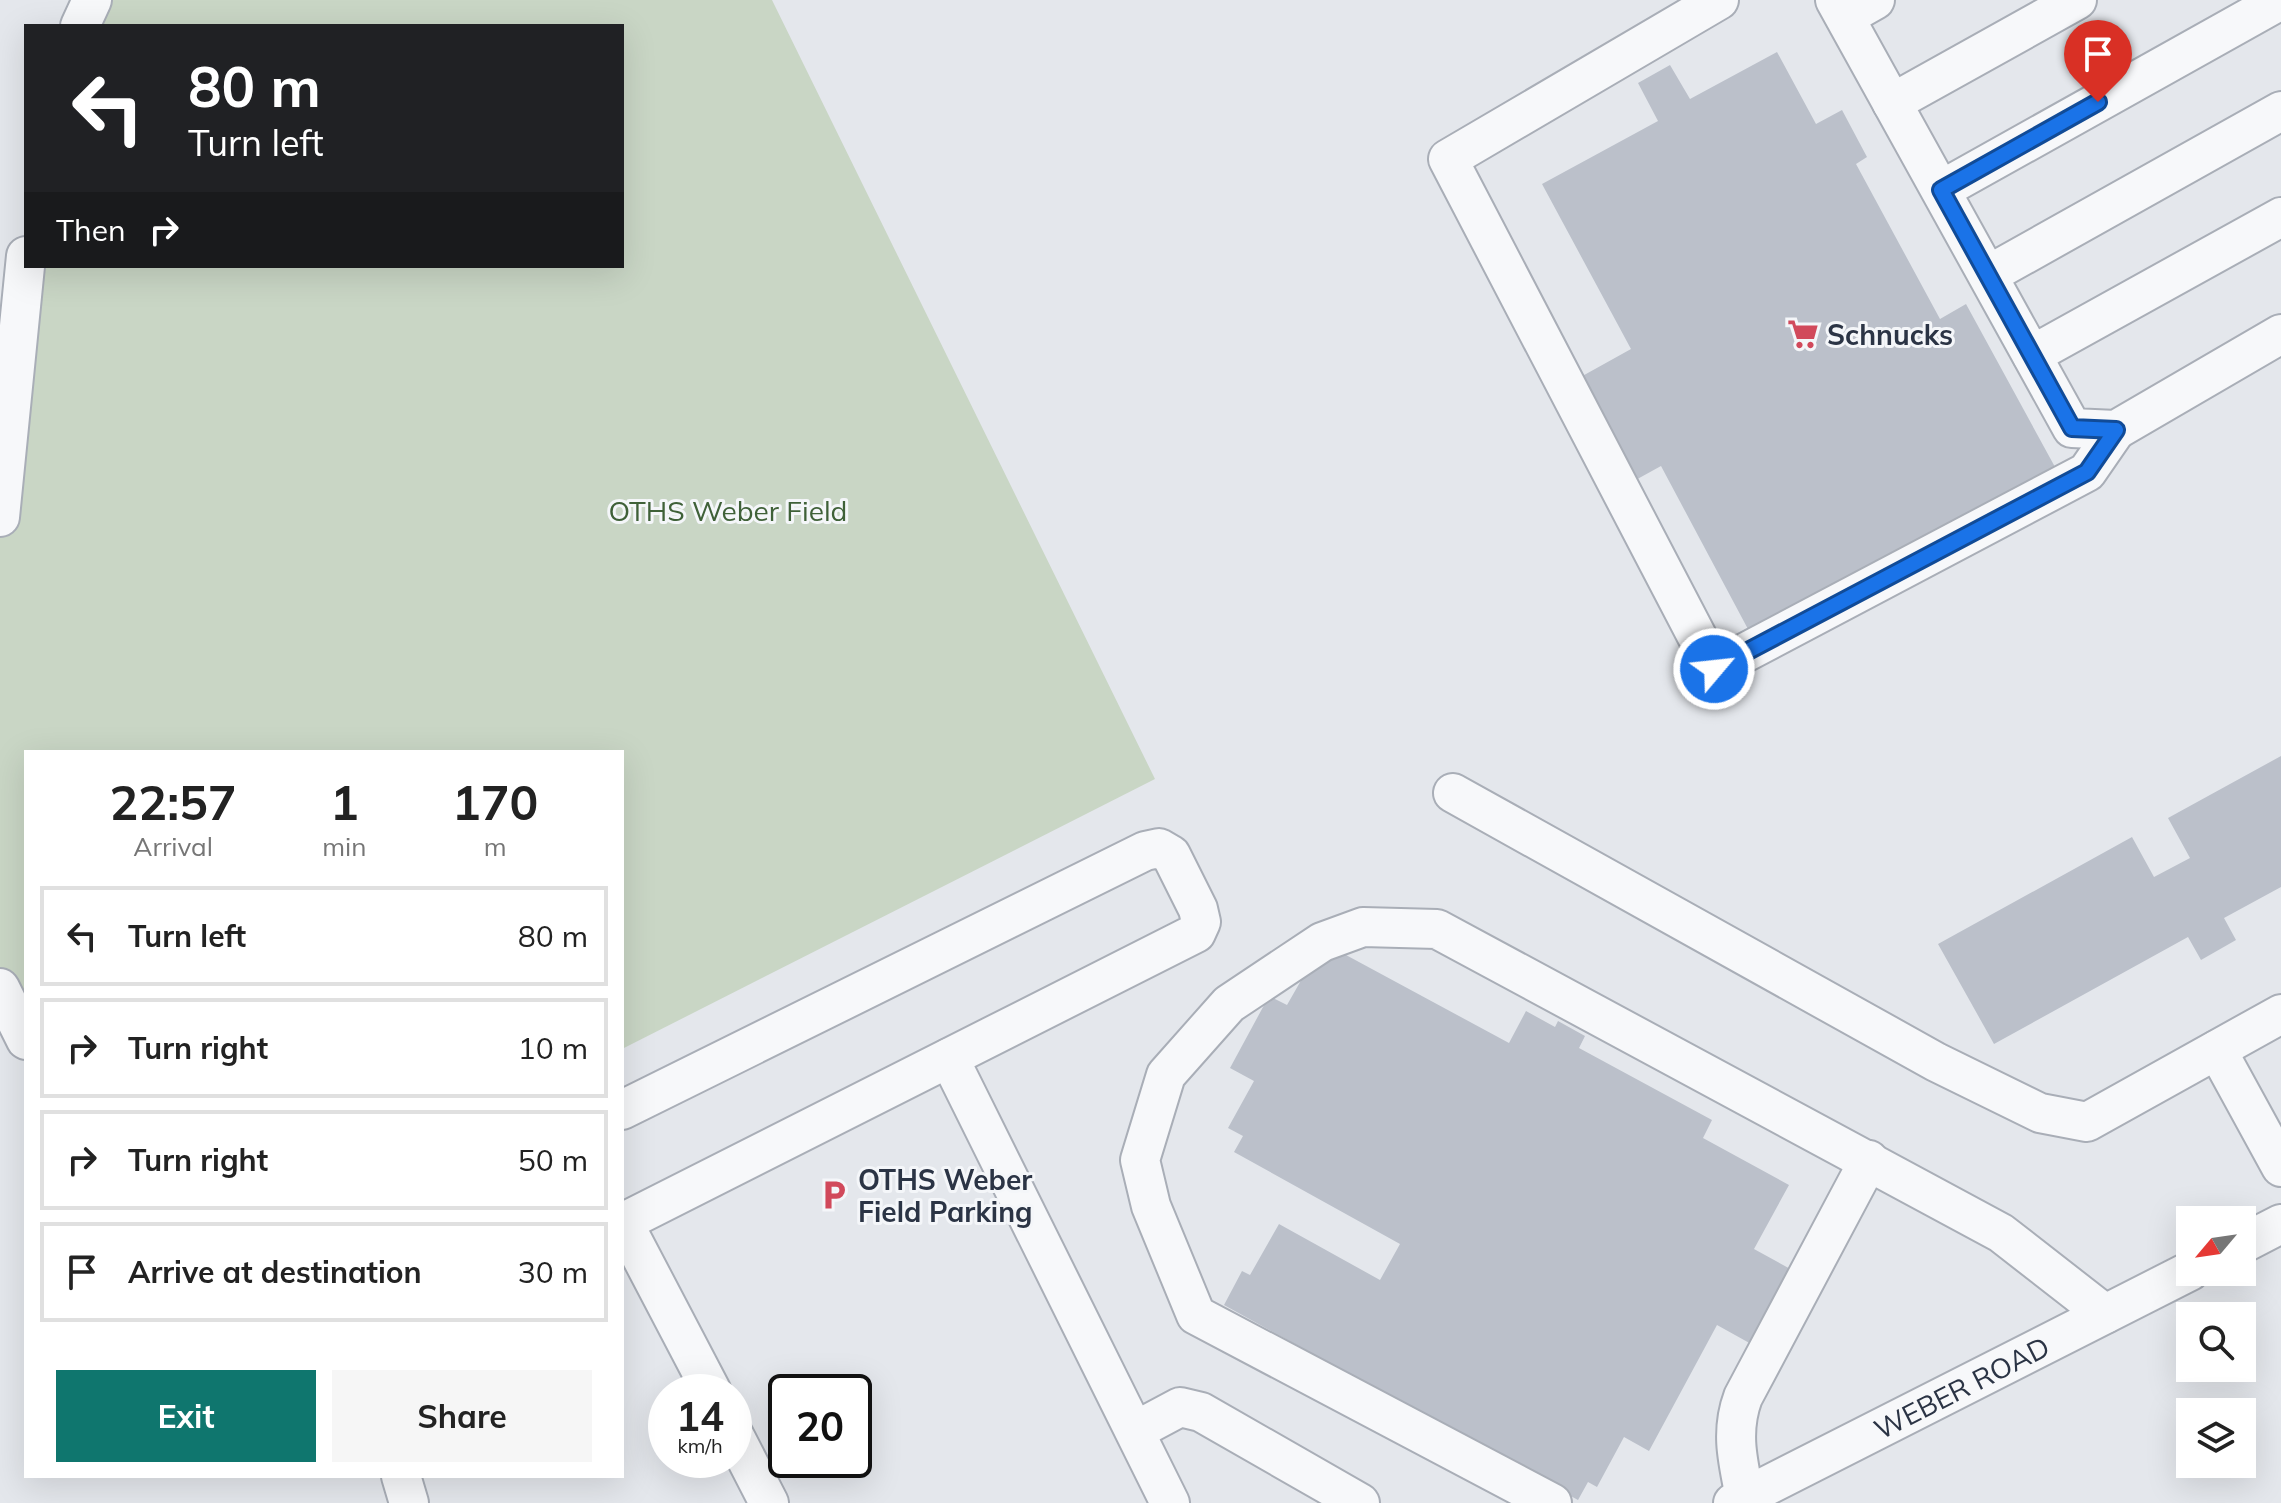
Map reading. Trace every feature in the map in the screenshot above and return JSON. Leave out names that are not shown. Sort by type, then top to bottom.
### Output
[{"type":"street","points":[[81,24],[92,0]]},
{"type":"street","points":[[1719,0],[1448,159],[1714,669],[2087,472],[2116,430],[2281,334]]},
{"type":"street","points":[[1892,103],[2077,0]]},
{"type":"street","points":[[1941,190],[2281,0]]},
{"type":"street","points":[[1852,6],[1892,103],[2072,428],[2116,430]]},
{"type":"street","points":[[1988,275],[2281,111]]},
{"type":"street","points":[[2032,355],[2281,217]]},
{"type":"street","points":[[0,517],[25,268]]},
{"type":"street","points":[[1453,793],[1936,1062],[2040,1113],[2087,1122],[2281,1014]]},
{"type":"street","points":[[624,1109],[1145,851],[1159,848],[1171,855],[1198,909],[1201,922],[1196,933],[624,1221]]},
{"type":"street","points":[[1552,1503],[1196,1315],[1151,1206],[1140,1160],[1166,1075],[1229,1004],[1322,942],[1363,927],[1437,929],[2001,1233],[2105,1314]]},
{"type":"street","points":[[0,988],[24,1036]]},
{"type":"street","points":[[2217,1050],[2281,1167]]},
{"type":"street","points":[[949,1058],[1170,1503]]},
{"type":"street","points":[[1739,1500],[1734,1445],[1736,1415],[1869,1160]]},
{"type":"street","points":[[624,1224],[703,1374]]},
{"type":"street","points":[[2256,1237],[2281,1224]]},
{"type":"street","name":"WEBER ROAD","points":[[1739,1500],[2176,1278]]},
{"type":"street","points":[[1135,1431],[1180,1407],[1201,1412],[1360,1503]]},
{"type":"street","points":[[752,1470],[769,1503]]},
{"type":"street","points":[[402,1478],[409,1503]]},
{"type":"green space","name":"OTHS Weber Field","points":[[92,0],[772,0],[1155,779],[624,1048],[624,750],[24,750],[24,1036],[0,988],[0,517],[26,268],[624,268],[624,24],[81,24]]},
{"type":"building","name":"Schnucks","points":[[1777,52],[1816,124],[1842,110],[1867,157],[1856,164],[1940,319],[1966,304],[2055,467],[1749,631],[1661,466],[1632,482],[1577,379],[1631,349],[1542,184],[1658,121],[1638,83],[1670,65],[1690,99]]},
{"type":"building","points":[[2281,756],[2281,887],[2224,918],[2236,940],[2201,960],[2188,937],[1994,1044],[1938,944],[2132,837],[2154,877],[2190,858],[2168,818]]},
{"type":"building","points":[[1333,948],[1509,1043],[1526,1011],[1555,1027],[1558,1021],[1585,1036],[1579,1048],[1712,1120],[1703,1138],[1789,1185],[1754,1249],[1794,1271],[1753,1345],[1717,1325],[1649,1451],[1624,1437],[1597,1487],[1588,1482],[1578,1500],[1224,1305],[1242,1271],[1250,1275],[1279,1224],[1380,1280],[1400,1244],[1234,1152],[1243,1136],[1228,1128],[1254,1081],[1230,1068],[1269,996],[1287,1005],[1311,963],[1324,964]]},
{"type":"place","name":"Schnucks","points":[[1803,334]]},
{"type":"place","name":"OTHS Weber Field Parking","points":[[834,1195]]},
{"type":"route","points":[[1714,669],[2087,472],[2116,430],[2072,428],[1941,190],[2098,102]]}]
